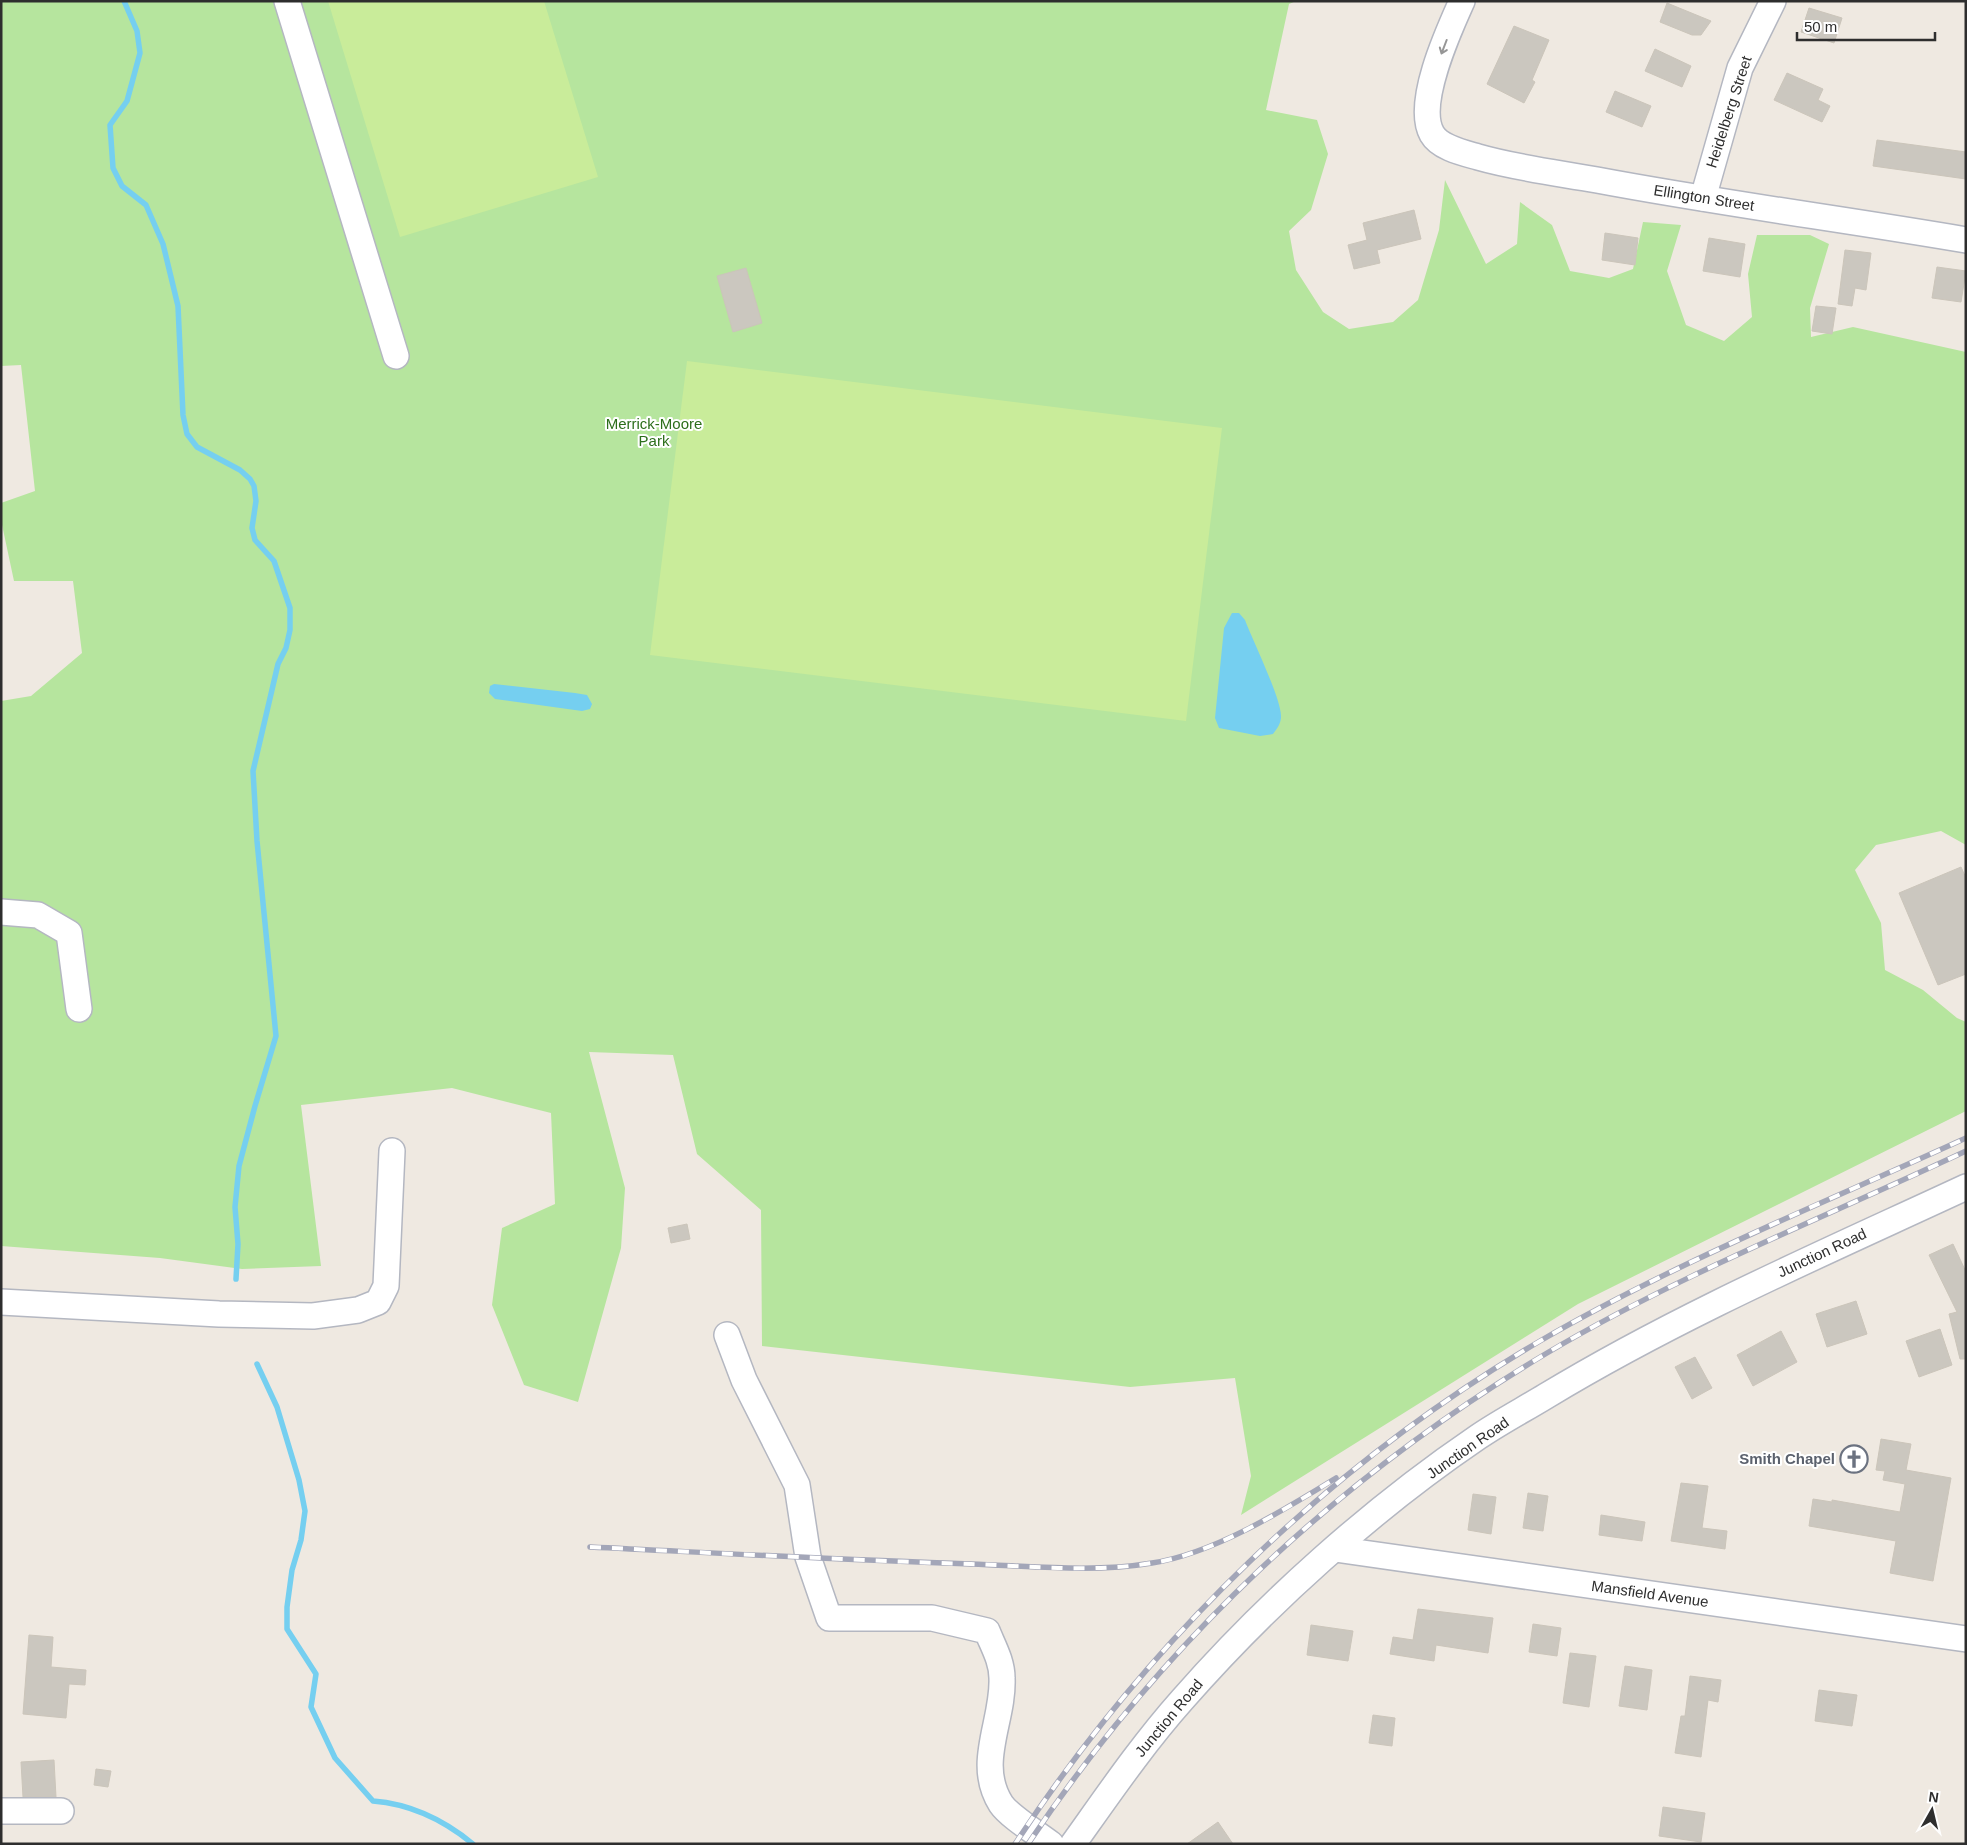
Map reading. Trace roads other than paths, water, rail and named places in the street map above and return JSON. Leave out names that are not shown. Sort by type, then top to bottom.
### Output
[{"type":"street","points":[[287,1],[396,356]]},
{"type":"street","name":"Ellington Street","points":[[1462,1],[1437,65],[1427,103],[1426,119],[1433,135],[1445,145],[1481,158],[1703,198],[1966,240]]},
{"type":"street","name":"Heidelberg Street","points":[[1703,198],[1740,68],[1772,1]]},
{"type":"street","points":[[1,912],[38,915],[69,933],[79,1010]]},
{"type":"street","points":[[1,1302],[219,1314],[314,1316],[358,1310],[378,1302],[386,1286],[392,1151]]},
{"type":"street","name":"Junction Road","points":[[1073,1844],[1141,1749],[1182,1700],[1243,1633],[1335,1549],[1380,1511],[1478,1437],[1605,1361],[1794,1267],[1966,1187]]},
{"type":"street","points":[[726,1335],[744,1380],[797,1485],[808,1557],[828,1618],[932,1618],[987,1631],[997,1655],[1002,1675],[1002,1692],[990,1755],[989,1774],[994,1791],[1006,1810],[1051,1844]]},
{"type":"street","name":"Mansfield Avenue","points":[[1335,1549],[1966,1639]]},
{"type":"street","points":[[1,1811],[61,1811]]},
{"type":"water","points":[[1232,613],[1239,613],[1245,620],[1277,697],[1281,719],[1273,734],[1260,736],[1219,728],[1215,718],[1224,628]]},
{"type":"water","points":[[494,684],[587,695],[592,704],[590,709],[582,711],[495,699],[489,693],[490,686]]},
{"type":"waterway","points":[[124,1],[137,31],[140,53],[127,101],[110,125],[113,168],[122,186],[146,205],[163,244],[178,306],[183,415],[187,434],[197,447],[240,470],[250,479],[254,486],[256,501],[252,528],[255,540],[274,561],[290,608],[290,630],[286,648],[278,664],[253,771],[257,841],[276,1036],[239,1166],[235,1207],[238,1244],[236,1279]]},
{"type":"waterway","points":[[257,1364],[277,1407],[299,1480],[305,1511],[301,1540],[292,1570],[287,1607],[287,1629],[316,1674],[311,1707],[335,1758],[373,1801],[401,1806],[426,1815],[462,1835],[473,1844]]},
{"type":"railway","points":[[1015,1844],[1067,1769],[1124,1697],[1184,1628],[1249,1562],[1317,1501],[1388,1443],[1463,1390],[1540,1341],[1591,1313],[1696,1260],[1966,1138]]},
{"type":"railway","points":[[1028,1844],[1081,1770],[1137,1700],[1197,1633],[1260,1569],[1327,1510],[1397,1454],[1471,1401],[1597,1324],[1754,1247],[1966,1151]]},
{"type":"railway","points":[[590,1547],[1039,1567],[1107,1568],[1130,1566],[1175,1558],[1223,1541],[1271,1517],[1336,1478]]},
{"type":"place","name":"Smith Chapel","points":[[1854,1459]]},
{"type":"park label","name":"Merrick-Moore Park","points":[[654,432]]}]
